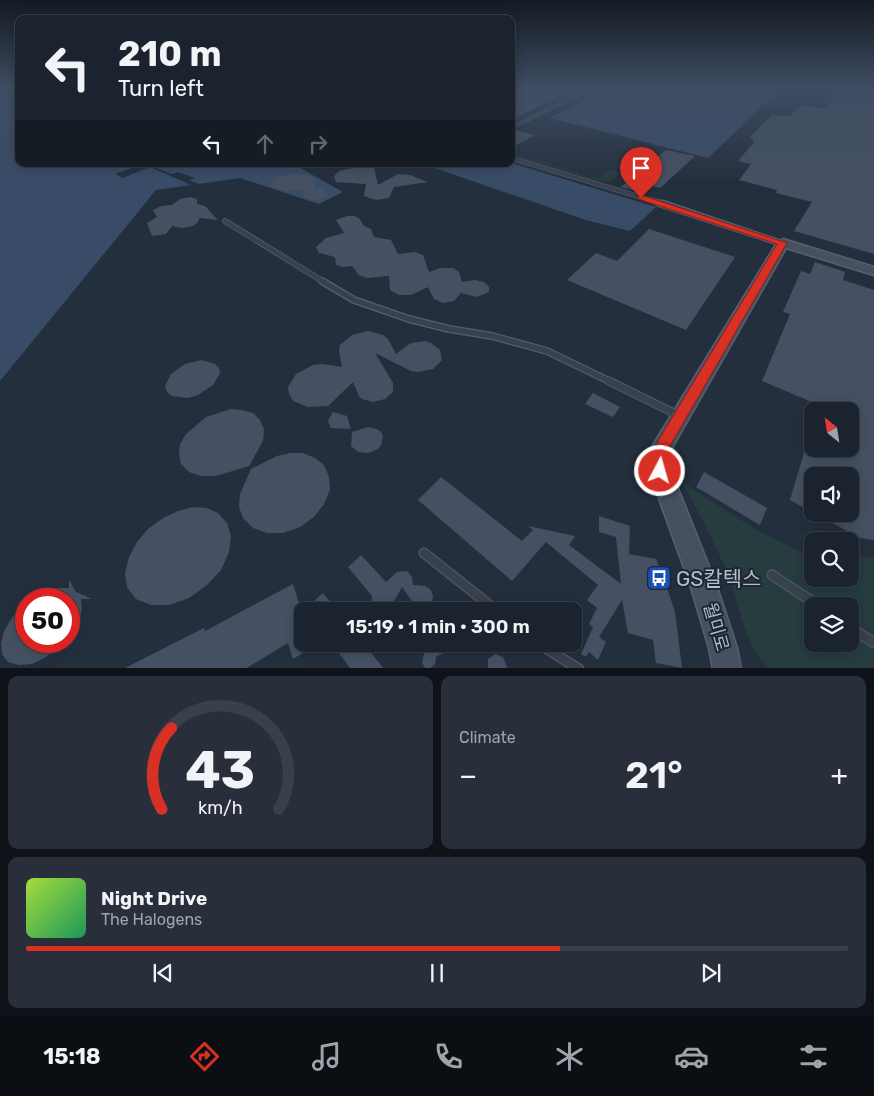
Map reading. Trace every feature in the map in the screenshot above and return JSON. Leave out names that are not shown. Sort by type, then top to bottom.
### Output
[{"type":"main road","points":[[782,243],[874,271]]},
{"type":"main road","name":"월미로","points":[[727,668],[723,648],[703,584],[660,471],[663,445],[782,243]]},
{"type":"street","points":[[660,203],[782,243]]},
{"type":"lane","points":[[515,126],[529,119]]},
{"type":"lane","points":[[515,159],[660,203]]},
{"type":"lane","points":[[225,221],[354,300],[409,319],[449,329],[492,336],[547,351],[680,416]]},
{"type":"lane","points":[[424,553],[487,602]]},
{"type":"lane","points":[[772,575],[805,597]]},
{"type":"lane","points":[[859,633],[874,643]]},
{"type":"lane","points":[[552,652],[579,668]]},
{"type":"green space","points":[[518,155],[597,178],[609,170],[621,173],[610,181],[604,182]]},
{"type":"green space","points":[[682,482],[750,526],[804,554],[804,587],[859,587],[859,557],[874,557],[874,668],[769,668],[761,660],[748,636],[727,572]]},
{"type":"water","points":[[0,119],[15,119],[15,167],[298,167],[343,192],[319,204],[240,178],[156,190],[0,381]]},
{"type":"water","points":[[555,119],[748,119],[708,158]]},
{"type":"water","points":[[515,164],[656,207],[630,231],[586,220],[432,167],[515,167]]},
{"type":"pier","points":[[135,167],[150,167],[123,178],[115,174]]},
{"type":"pier","points":[[150,167],[172,174],[178,172],[195,178],[189,180],[199,184],[191,185]]},
{"type":"building","points":[[768,119],[874,119],[874,254],[794,231],[812,202],[776,193],[777,190],[739,180],[751,164],[738,161],[754,142],[752,141],[754,139],[749,138]]},
{"type":"building","points":[[515,130],[535,135],[515,146]]},
{"type":"building","points":[[666,150],[695,156],[660,188],[642,183],[633,190],[621,187]]},
{"type":"building","points":[[356,167],[374,167],[378,185],[398,174],[410,175],[428,182],[394,187],[389,198],[376,200],[364,196],[366,184],[336,182],[334,176],[339,171]]},
{"type":"building","points":[[295,173],[311,176],[314,179],[314,188],[322,188],[331,198],[310,200],[304,197],[302,190],[284,191],[268,186],[277,177]]},
{"type":"building","points":[[190,197],[197,199],[197,204],[205,206],[218,220],[200,218],[193,226],[182,228],[172,226],[166,234],[152,236],[147,223],[157,217],[153,210],[161,206],[172,205],[180,199]]},
{"type":"building","points":[[347,216],[359,218],[364,226],[371,229],[374,237],[391,240],[398,254],[415,252],[423,255],[429,272],[440,268],[453,268],[459,272],[462,282],[475,280],[484,282],[489,287],[489,292],[477,297],[461,293],[454,301],[443,303],[434,299],[428,287],[411,295],[399,295],[390,290],[389,276],[367,278],[359,275],[352,266],[342,267],[336,265],[335,257],[319,253],[316,247],[326,238],[344,233],[336,220]]},
{"type":"building","points":[[649,229],[735,257],[686,330],[567,280],[596,253],[617,261]]},
{"type":"building","points":[[815,262],[845,272],[843,280],[874,290],[874,540],[860,538],[859,532],[849,532],[831,522],[859,522],[859,467],[804,467],[804,508],[790,500],[804,452],[804,458],[859,458],[859,402],[812,402],[762,381],[790,314],[783,312],[801,271],[810,274]]},
{"type":"building","points":[[368,331],[383,335],[388,339],[396,354],[411,343],[425,341],[431,343],[440,350],[442,360],[433,369],[418,372],[411,371],[375,353],[393,383],[393,392],[385,399],[373,402],[362,399],[353,382],[328,406],[308,407],[293,401],[288,387],[296,374],[313,365],[323,364],[342,367],[339,351],[340,345],[352,335]]},
{"type":"building","points":[[202,360],[215,364],[219,368],[220,373],[213,385],[198,395],[188,398],[172,396],[167,392],[165,386],[171,374],[185,364]]},
{"type":"building","points":[[593,393],[620,407],[613,417],[585,404]]},
{"type":"building","points":[[231,409],[253,413],[260,420],[264,429],[263,441],[249,466],[216,476],[201,476],[189,472],[181,464],[179,454],[180,444],[186,434],[206,417]]},
{"type":"building","points":[[333,412],[347,416],[351,429],[331,428],[328,421]]},
{"type":"building","points":[[368,427],[381,432],[383,436],[381,445],[378,449],[368,453],[358,452],[351,446],[352,432]]},
{"type":"building","points":[[303,453],[315,458],[324,465],[329,477],[330,490],[324,504],[314,517],[300,527],[283,533],[267,533],[253,528],[243,518],[239,507],[240,494],[251,469],[277,456]]},
{"type":"building","points":[[704,472],[767,508],[760,525],[696,487]]},
{"type":"building","points":[[441,477],[522,541],[533,530],[528,526],[575,536],[569,545],[621,584],[616,537],[599,532],[599,516],[630,526],[629,554],[656,559],[666,585],[675,612],[682,668],[656,663],[653,640],[628,633],[622,600],[599,637],[606,642],[598,660],[589,652],[586,657],[581,654],[593,627],[589,624],[597,608],[587,600],[598,585],[546,542],[512,581],[418,500]]},
{"type":"building","points":[[193,507],[207,508],[218,513],[227,523],[231,536],[229,552],[221,570],[207,585],[189,598],[169,605],[151,605],[136,599],[127,587],[125,573],[129,557],[137,542],[148,529],[163,518]]},
{"type":"building","points":[[361,555],[386,582],[397,572],[407,571],[412,577],[413,585],[425,586],[431,590],[433,597],[432,602],[413,602],[402,587],[394,602],[372,602],[372,596],[348,567]]},
{"type":"building","points":[[69,580],[74,588],[69,588]]},
{"type":"building","points":[[293,584],[299,602],[294,602],[294,652],[305,652],[293,659],[288,643],[247,668],[125,668],[204,628],[205,631]]},
{"type":"building","points":[[323,593],[330,602],[313,602]]},
{"type":"building","points":[[80,594],[92,599],[81,599],[82,609],[80,617]]},
{"type":"building","points":[[15,614],[15,653],[52,653],[32,664],[19,665],[8,662],[2,654],[1,644],[4,631]]},
{"type":"building","points":[[338,652],[370,652],[383,668],[350,668]]},
{"type":"building","points":[[424,652],[444,652],[436,657],[435,664],[431,668],[425,668],[422,663]]},
{"type":"building","points":[[495,654],[503,657],[508,668],[488,668],[488,659]]},
{"type":"place","name":"GS칼텍스","points":[[659,578]]},
{"type":"route","points":[[641,198],[782,243],[663,445],[660,471]]}]
